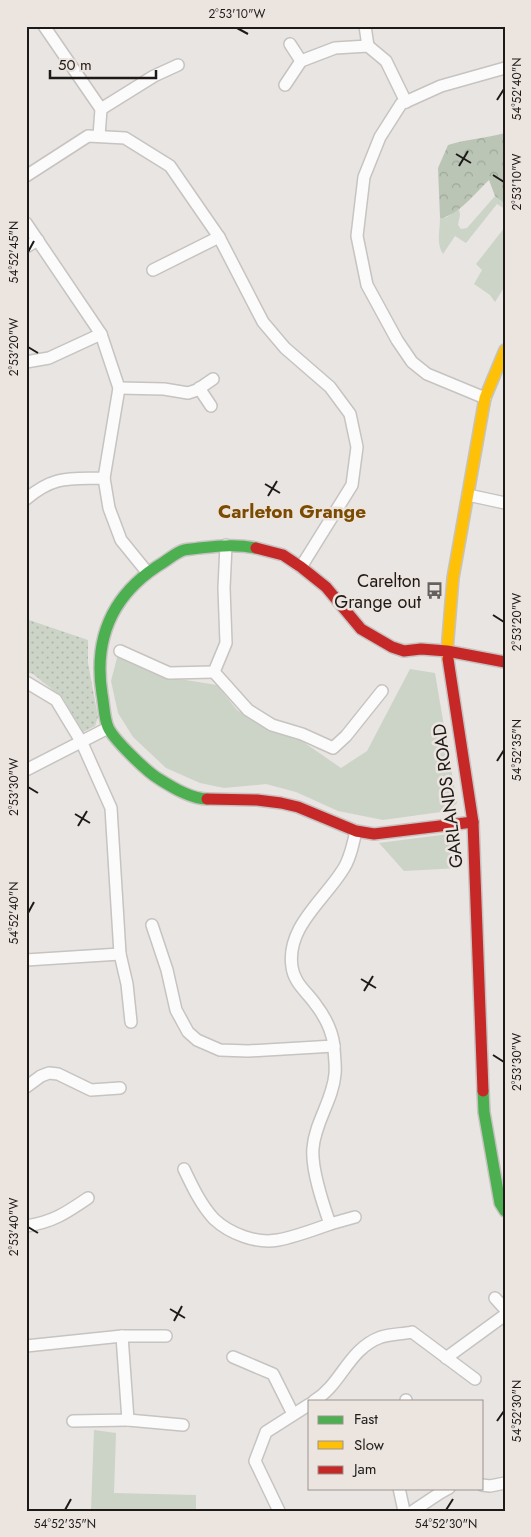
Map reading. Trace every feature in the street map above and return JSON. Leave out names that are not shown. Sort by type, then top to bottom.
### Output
[{"type":"street","points":[[44,26],[101,108],[99,136]]},
{"type":"street","points":[[365,26],[368,46],[386,61],[406,102]]},
{"type":"street","points":[[290,44],[301,61]]},
{"type":"street","points":[[286,85],[301,61],[335,48],[368,46]]},
{"type":"street","points":[[101,108],[154,76],[178,65]]},
{"type":"street","points":[[485,398],[427,374],[412,362],[397,340],[367,285],[357,236],[364,177],[380,137],[401,104],[441,86],[505,68]]},
{"type":"street","points":[[26,176],[88,136],[125,138],[170,166],[220,237],[263,322],[285,348],[330,387],[350,414],[357,447],[352,485],[301,567]]},
{"type":"street","points":[[26,224],[101,334],[119,388],[104,478],[109,508],[121,540],[147,572]]},
{"type":"street","points":[[152,270],[220,237]]},
{"type":"street","points":[[26,247],[38,240]]},
{"type":"street","points":[[26,362],[50,358],[101,334]]},
{"type":"street","name":"GARLANDS ROAD","points":[[505,350],[485,398],[453,578],[447,651],[473,822],[484,1112],[500,1204],[505,1212]]},
{"type":"street","points":[[119,388],[164,389],[188,393],[212,379]]},
{"type":"street","points":[[199,388],[211,406]]},
{"type":"street","points":[[26,499],[46,485],[59,480],[104,478]]},
{"type":"street","points":[[468,494],[505,503]]},
{"type":"street","points":[[214,672],[226,643],[224,588],[226,544]]},
{"type":"street","points":[[473,822],[374,834],[356,831],[298,807],[281,803],[257,800],[203,799],[176,789],[151,774],[132,756],[108,728],[100,672],[100,658],[105,631],[114,609],[147,572],[184,550],[226,544],[241,545],[263,548],[283,555],[301,567],[326,587],[354,622],[373,637],[392,647],[404,651],[421,648],[447,651],[505,662]]},
{"type":"street","points":[[120,651],[170,673],[214,672],[248,710],[272,725],[302,734],[333,748],[346,736],[382,691]]},
{"type":"street","points":[[26,682],[56,700],[82,743],[111,808],[120,954],[127,984],[131,1022]]},
{"type":"street","points":[[26,770],[108,728]]},
{"type":"street","points":[[330,1224],[322,1198],[312,1149],[316,1129],[332,1088],[335,1074],[333,1037],[327,1020],[315,1003],[300,988],[292,969],[291,954],[295,938],[304,922],[343,870],[356,831]]},
{"type":"street","points":[[152,925],[167,970],[176,1010],[188,1032],[197,1040],[220,1050],[248,1051],[334,1046]]},
{"type":"street","points":[[26,960],[120,954]]},
{"type":"street","points":[[26,1087],[41,1076],[49,1073],[58,1074],[91,1090],[120,1088]]},
{"type":"street","points":[[184,1169],[193,1189],[214,1219],[239,1234],[255,1240],[277,1240],[354,1217]]},
{"type":"street","points":[[26,1226],[44,1223],[63,1216],[88,1198]]},
{"type":"street","points":[[495,1298],[505,1309]]},
{"type":"street","points":[[446,1358],[505,1315]]},
{"type":"street","points":[[316,1400],[324,1395],[359,1350],[382,1337],[412,1332],[475,1379]]},
{"type":"street","points":[[122,1336],[128,1420]]},
{"type":"street","points":[[26,1346],[122,1336],[166,1336]]},
{"type":"street","points":[[233,1357],[273,1374],[293,1414]]},
{"type":"street","points":[[279,1511],[254,1461],[266,1432],[308,1405]]},
{"type":"street","points":[[73,1421],[128,1420],[183,1425]]},
{"type":"street","points":[[484,1485],[505,1483]]},
{"type":"street","points":[[399,1490],[404,1511]]},
{"type":"street","points":[[413,1511],[445,1490]]},
{"type":"shaded area","points":[[495,196],[505,204],[505,209],[497,204],[466,243],[455,236],[443,254],[439,241],[440,218],[447,217],[459,209],[458,225],[461,229],[467,228]]},
{"type":"shaded area","points":[[505,227],[505,286],[495,302],[490,295],[474,284],[482,270],[476,264]]},
{"type":"shaded area","points":[[26,619],[88,640],[88,663],[98,717],[95,726],[83,732],[63,698],[33,674],[26,672]]},
{"type":"shaded area","points":[[118,654],[167,677],[217,685],[237,710],[262,726],[299,739],[341,768],[367,751],[410,669],[435,673],[457,803],[448,811],[383,820],[338,811],[296,792],[266,784],[224,788],[200,783],[166,768],[133,737],[118,713],[111,681]]},
{"type":"shaded area","points":[[456,833],[460,868],[404,871],[379,843]]},
{"type":"shaded area","points":[[94,1430],[116,1433],[114,1493],[196,1495],[196,1511],[91,1511]]},
{"type":"green space","points":[[505,133],[505,204],[495,196],[489,180],[460,208],[446,217],[440,218],[438,168],[448,145]]},
{"type":"traffic: fast","points":[[207,799],[182,792],[154,775],[131,755],[111,732],[106,719],[100,673],[104,635],[120,602],[132,587],[179,552],[214,547],[256,548]]},
{"type":"traffic: fast","points":[[483,1091],[484,1112],[500,1203],[505,1211]]},
{"type":"traffic: slow","points":[[448,659],[453,578],[485,398],[505,350]]},
{"type":"traffic: jam","points":[[256,548],[283,555],[301,567],[326,587],[361,629],[392,647],[404,651],[421,649],[447,651],[505,662]]},
{"type":"traffic: jam","points":[[448,659],[473,822],[483,1091]]},
{"type":"traffic: jam","points":[[207,799],[257,800],[281,803],[298,807],[356,831],[374,834],[473,822]]},
{"type":"place","name":"Carelton Grange out","points":[[435,591]]},
{"type":"district","name":"Carleton Grange","points":[[292,511]]}]
